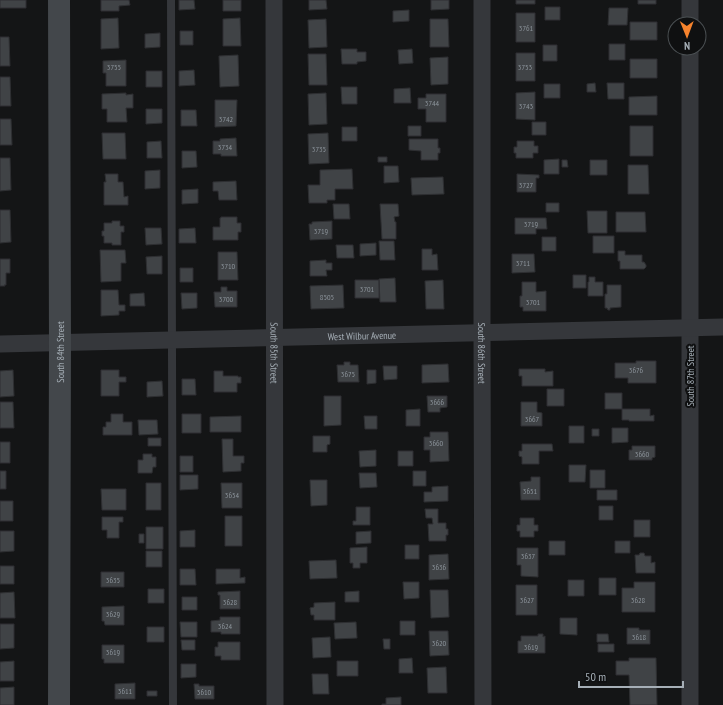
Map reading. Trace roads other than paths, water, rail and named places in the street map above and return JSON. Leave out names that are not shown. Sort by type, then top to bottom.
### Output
[{"type":"street","name":"South 84th Street","points":[[59,0],[59,705]]},
{"type":"street","name":"South 85th Street","points":[[274,0],[275,705]]},
{"type":"street","name":"South 86th Street","points":[[482,0],[483,705]]},
{"type":"street","points":[[690,0],[690,16]]},
{"type":"street","name":"South 87th Street","points":[[690,56],[690,705]]},
{"type":"street","name":"West Wilbur Avenue","points":[[0,344],[60,344],[723,327]]},
{"type":"lane","points":[[171,0],[173,705]]}]
